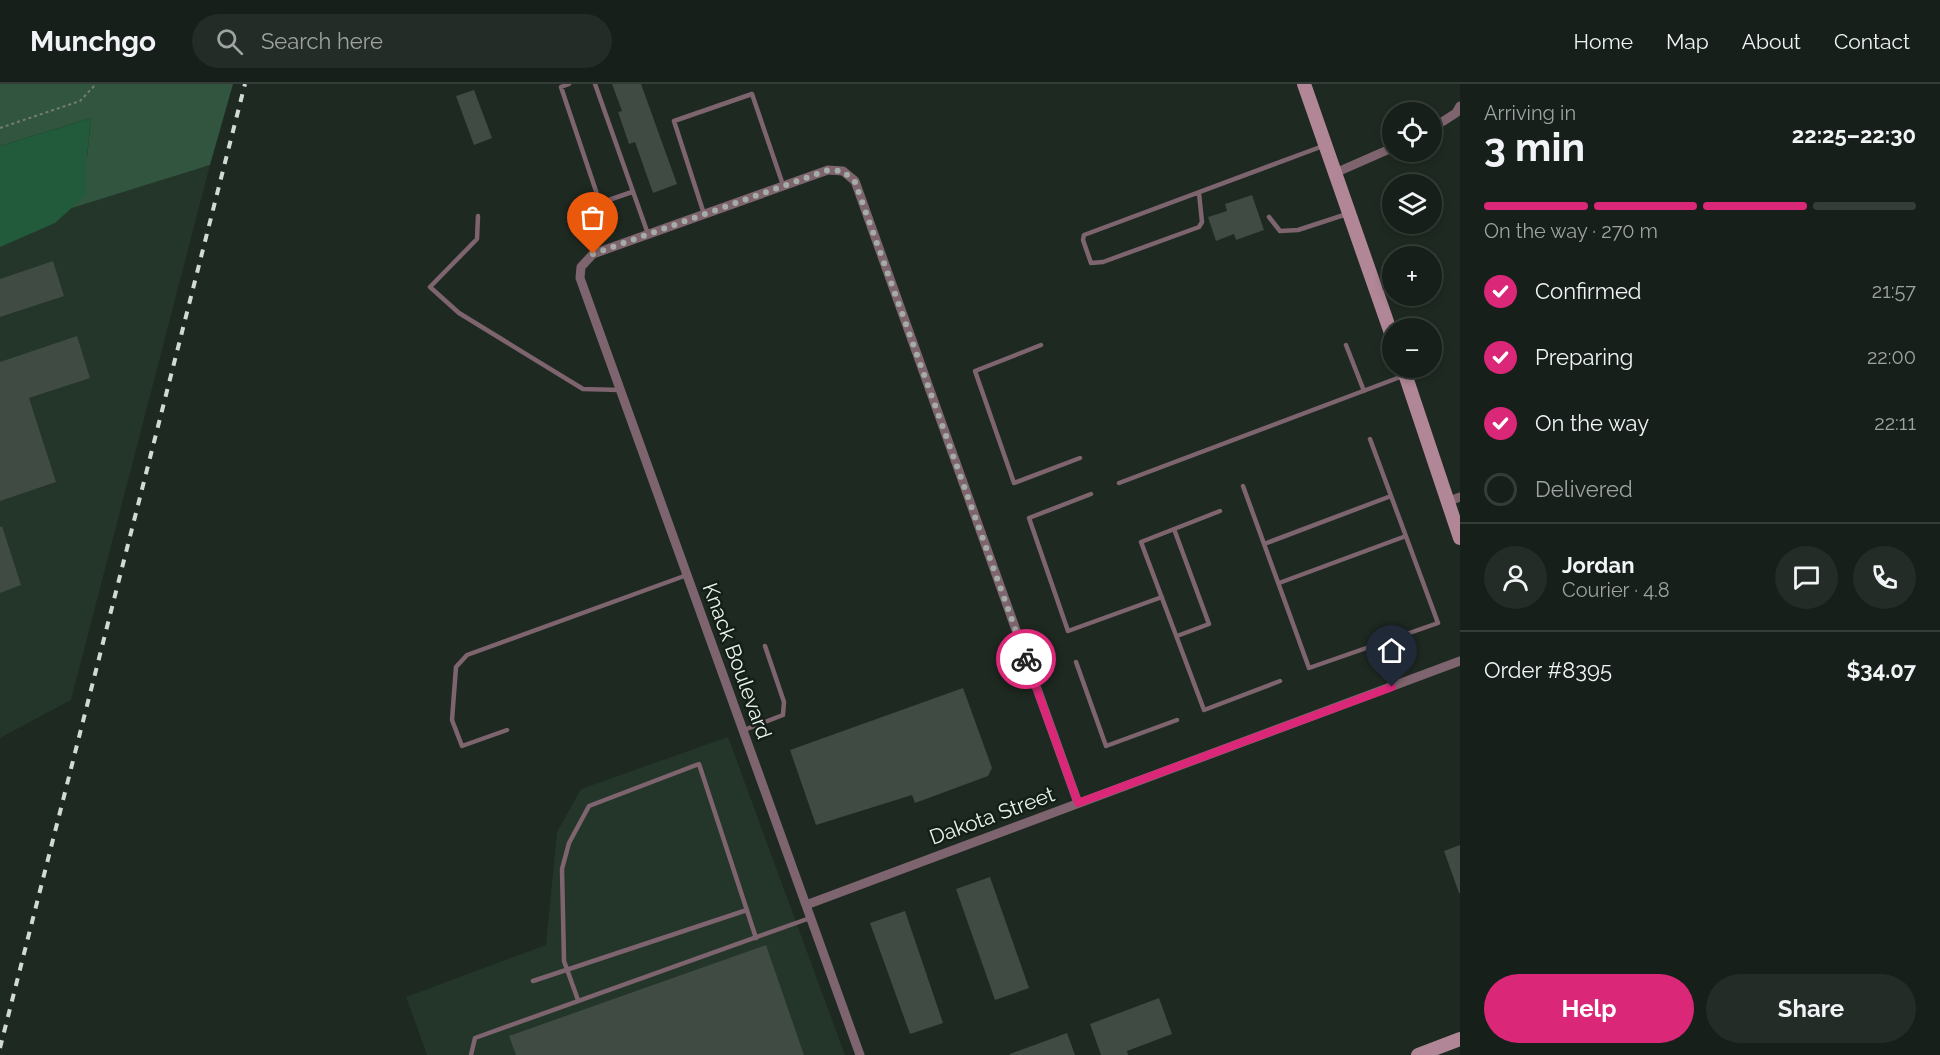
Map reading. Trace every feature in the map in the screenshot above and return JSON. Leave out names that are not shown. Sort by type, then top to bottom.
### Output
[{"type":"street","points":[[1304,84],[1386,318]]},
{"type":"street","points":[[1442,122],[1456,113],[1460,106]]},
{"type":"street","points":[[1335,173],[1382,152]]},
{"type":"street","points":[[648,234],[828,170],[843,171],[855,182],[1078,803]]},
{"type":"street","name":"Knack Boulevard","points":[[648,234],[593,254],[581,267],[580,279],[860,1055]]},
{"type":"street","points":[[1407,378],[1454,499],[1460,538]]},
{"type":"street","name":"Dakota Street","points":[[806,905],[1460,661]]},
{"type":"street","points":[[1418,1055],[1460,1039]]},
{"type":"lane","points":[[569,84],[561,87],[600,203],[632,192]]},
{"type":"lane","points":[[595,84],[648,234]]},
{"type":"lane","points":[[704,214],[674,121],[752,94],[784,186]]},
{"type":"lane","points":[[1199,193],[1202,222],[1199,227],[1103,262],[1091,263],[1083,240],[1084,235],[1326,146]]},
{"type":"lane","points":[[1269,217],[1280,231],[1298,230],[1349,213]]},
{"type":"lane","points":[[478,216],[477,239],[430,287],[459,313],[584,389],[620,390]]},
{"type":"lane","points":[[1041,345],[975,371],[991,421],[1014,483],[1080,458]]},
{"type":"lane","points":[[1346,345],[1364,391]]},
{"type":"lane","points":[[1119,483],[1364,391],[1390,378]]},
{"type":"lane","points":[[1243,486],[1310,668],[1438,623],[1370,439]]},
{"type":"lane","points":[[1091,494],[1029,518],[1068,631],[1162,597]]},
{"type":"lane","points":[[1264,544],[1391,496]]},
{"type":"lane","points":[[1220,511],[1141,542],[1204,710],[1280,681]]},
{"type":"lane","points":[[1174,529],[1209,624],[1177,636]]},
{"type":"lane","points":[[1279,584],[1406,536]]},
{"type":"lane","points":[[507,730],[462,746],[452,720],[456,666],[467,655],[687,575]]},
{"type":"lane","points":[[743,730],[783,715],[784,702],[765,646]]},
{"type":"lane","points":[[1076,662],[1106,746],[1177,720]]},
{"type":"lane","points":[[578,1000],[564,961],[562,869],[569,843],[589,806],[699,764],[756,938]]},
{"type":"lane","points":[[533,981],[747,910]]},
{"type":"lane","points":[[471,1055],[475,1038],[810,918]]},
{"type":"path","points":[[0,128],[62,109],[80,101],[96,84]]},
{"type":"shaded area","points":[[210,165],[71,700],[0,738],[0,230]]},
{"type":"shaded area","points":[[728,737],[845,1055],[427,1055],[406,997],[546,945],[557,832],[581,789]]},
{"type":"green space","points":[[0,84],[233,84],[210,165],[72,208],[87,157],[91,118],[0,146]]},
{"type":"green space","points":[[91,118],[87,157],[87,194],[55,223],[0,247],[0,146]]},
{"type":"building","points":[[612,84],[641,84],[677,184],[653,193],[635,142],[629,144],[618,112],[622,111]]},
{"type":"building","points":[[474,90],[492,138],[474,145],[456,96]]},
{"type":"building","points":[[1252,195],[1264,230],[1236,240],[1234,234],[1216,241],[1208,217],[1227,211],[1225,204]]},
{"type":"building","points":[[53,261],[64,296],[0,317],[0,279]]},
{"type":"building","points":[[77,336],[90,378],[29,398],[56,482],[0,501],[0,362]]},
{"type":"building","points":[[2,526],[21,585],[0,593],[0,527]]},
{"type":"building","points":[[963,688],[992,768],[988,776],[915,803],[912,795],[816,825],[790,750]]},
{"type":"building","points":[[1460,845],[1460,893],[1459,893],[1444,851]]},
{"type":"building","points":[[990,877],[1029,988],[995,1000],[956,889]]},
{"type":"building","points":[[905,911],[943,1023],[910,1034],[870,923]]},
{"type":"building","points":[[766,945],[804,1055],[516,1055],[509,1036]]},
{"type":"building","points":[[1159,998],[1172,1034],[1127,1051],[1128,1055],[1101,1055],[1090,1024]]},
{"type":"building","points":[[1067,1033],[1075,1055],[1010,1055],[1010,1054]]},
{"type":"railway","points":[[0,1048],[245,84]]},
{"type":"way so far","points":[[593,254],[828,170],[843,171],[855,182],[1026,659]]},
{"type":"route","points":[[1026,659],[1078,803],[1392,687]]}]
